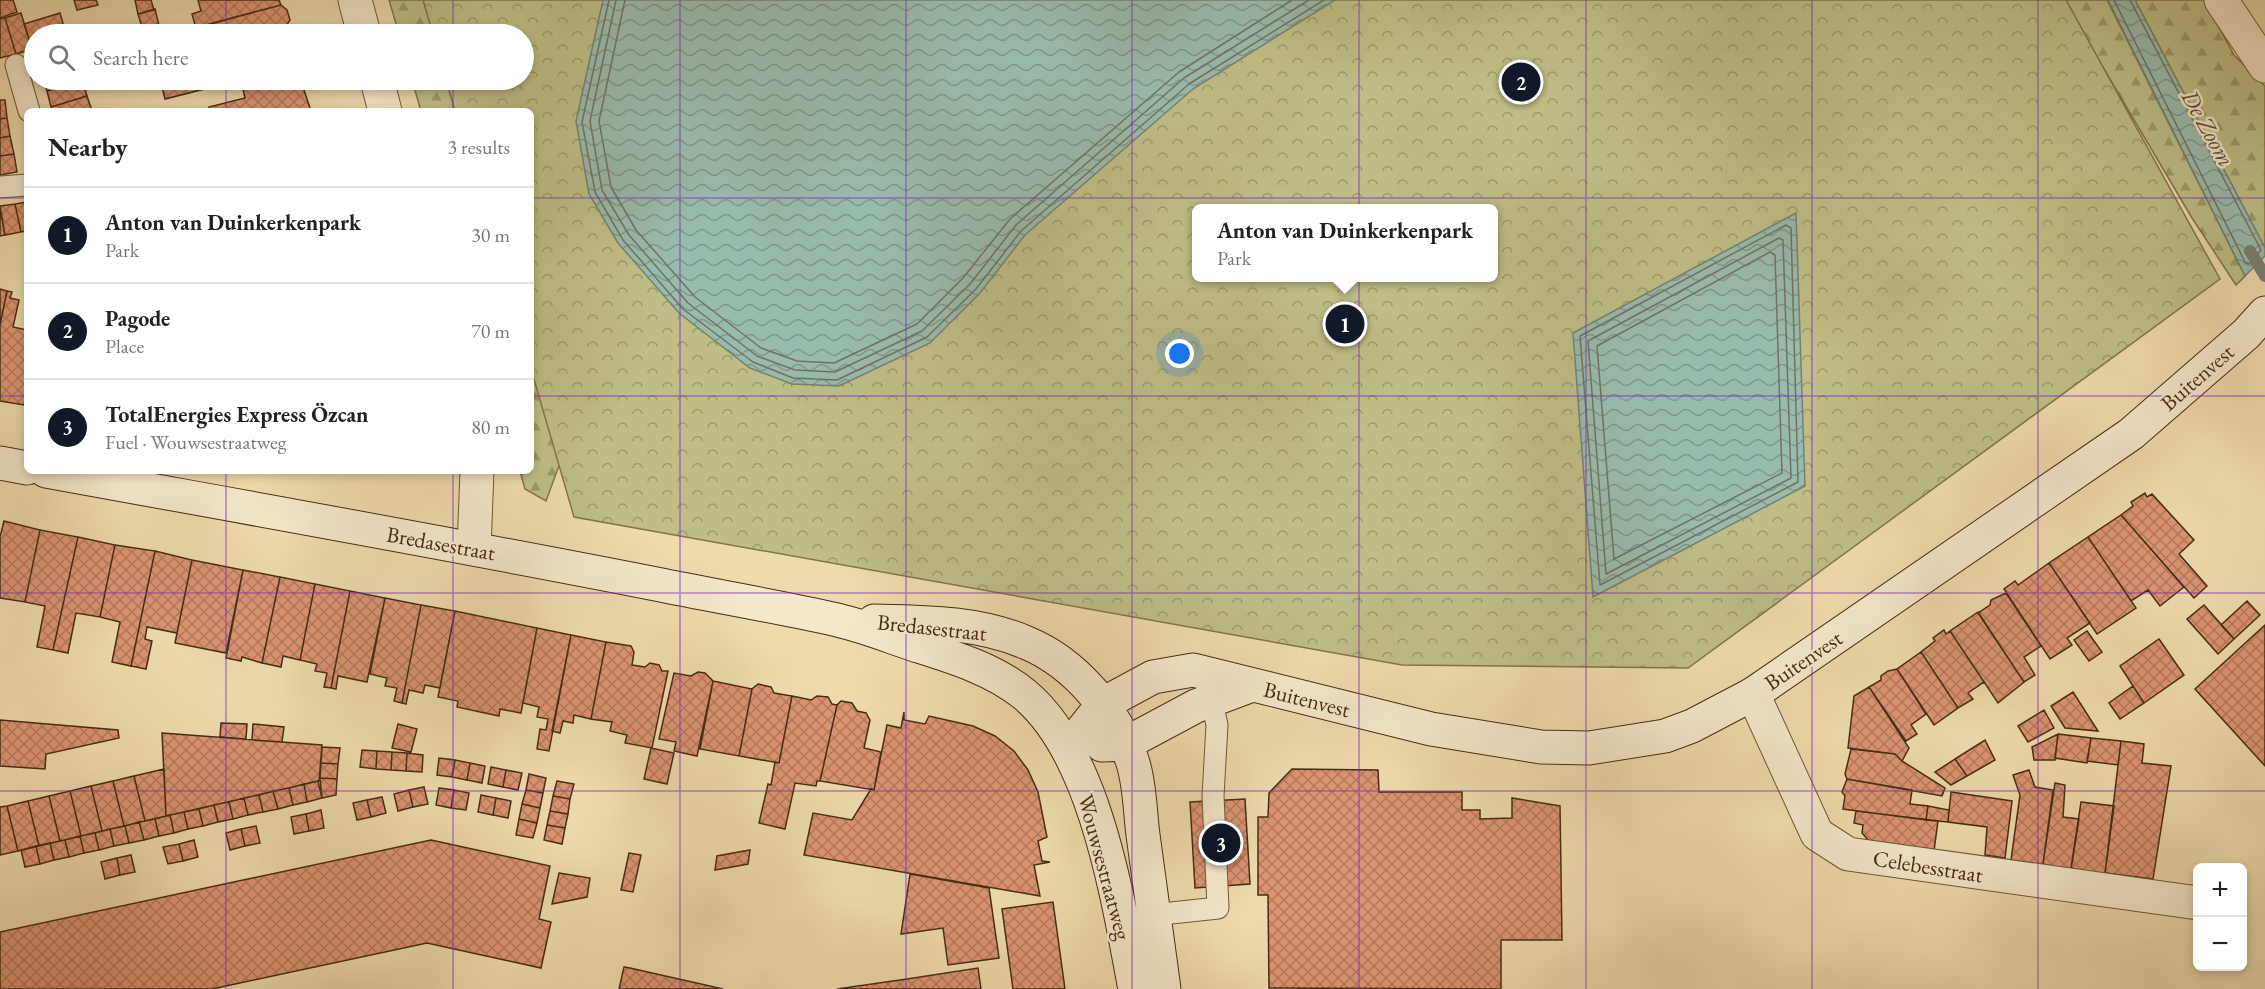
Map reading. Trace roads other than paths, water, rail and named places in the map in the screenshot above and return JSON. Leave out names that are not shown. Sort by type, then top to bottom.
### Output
[{"type":"street","points":[[355,0],[361,24]]},
{"type":"street","points":[[2221,0],[2265,66]]},
{"type":"street","points":[[380,90],[385,108]]},
{"type":"street","name":"Buitenvest","points":[[1068,748],[1102,704],[1139,683],[1165,673],[1193,670],[1209,686],[1251,685],[1431,729],[1541,747],[1589,748],[1633,743],[1665,736],[1692,726],[1753,694],[2131,434],[2262,316]]},
{"type":"street","points":[[0,463],[24,467]]},
{"type":"street","name":"Bredasestraat","points":[[62,474],[474,549],[836,620],[953,657],[990,672],[1025,695],[1050,722],[1068,748]]},
{"type":"street","points":[[474,549],[477,474]]},
{"type":"street","name":"Bredasestraat","points":[[836,620],[939,623],[990,631],[1027,642],[1055,658],[1077,675],[1102,704],[1125,744]]},
{"type":"street","points":[[1068,748],[1125,744],[1209,686]]},
{"type":"street","name":"Celebesstraat","points":[[1753,694],[1817,834],[1848,854],[2193,902]]},
{"type":"street","name":"Wouwsestraatweg","points":[[1125,744],[1133,763],[1164,989]]},
{"type":"street","name":"Wouwsestraatweg","points":[[1068,748],[1093,807],[1122,919],[1135,989]]},
{"type":"lane","points":[[16,65],[27,108]]},
{"type":"lane","points":[[0,187],[24,185]]},
{"type":"lane","points":[[1122,919],[1218,908],[1213,796],[1217,725],[1209,686]]},
{"type":"water","points":[[603,0],[1335,0],[1193,89],[1025,235],[980,293],[930,343],[839,386],[792,384],[750,368],[679,313],[618,243],[589,194],[576,121]]},
{"type":"water","points":[[2108,0],[2135,0],[2265,248],[2265,256],[2245,276]]},
{"type":"water","points":[[1796,213],[1805,486],[1593,597],[1573,333]]},
{"type":"waterway","name":"De Zoom","points":[[2250,251],[2265,276]]},
{"type":"place","name":"Pagode","points":[[1521,82]]},
{"type":"place","name":"Anton van Duinkerkenpark","points":[[1345,324]]},
{"type":"place","name":"TotalEnergies Express Özcan","points":[[1221,843]]}]
